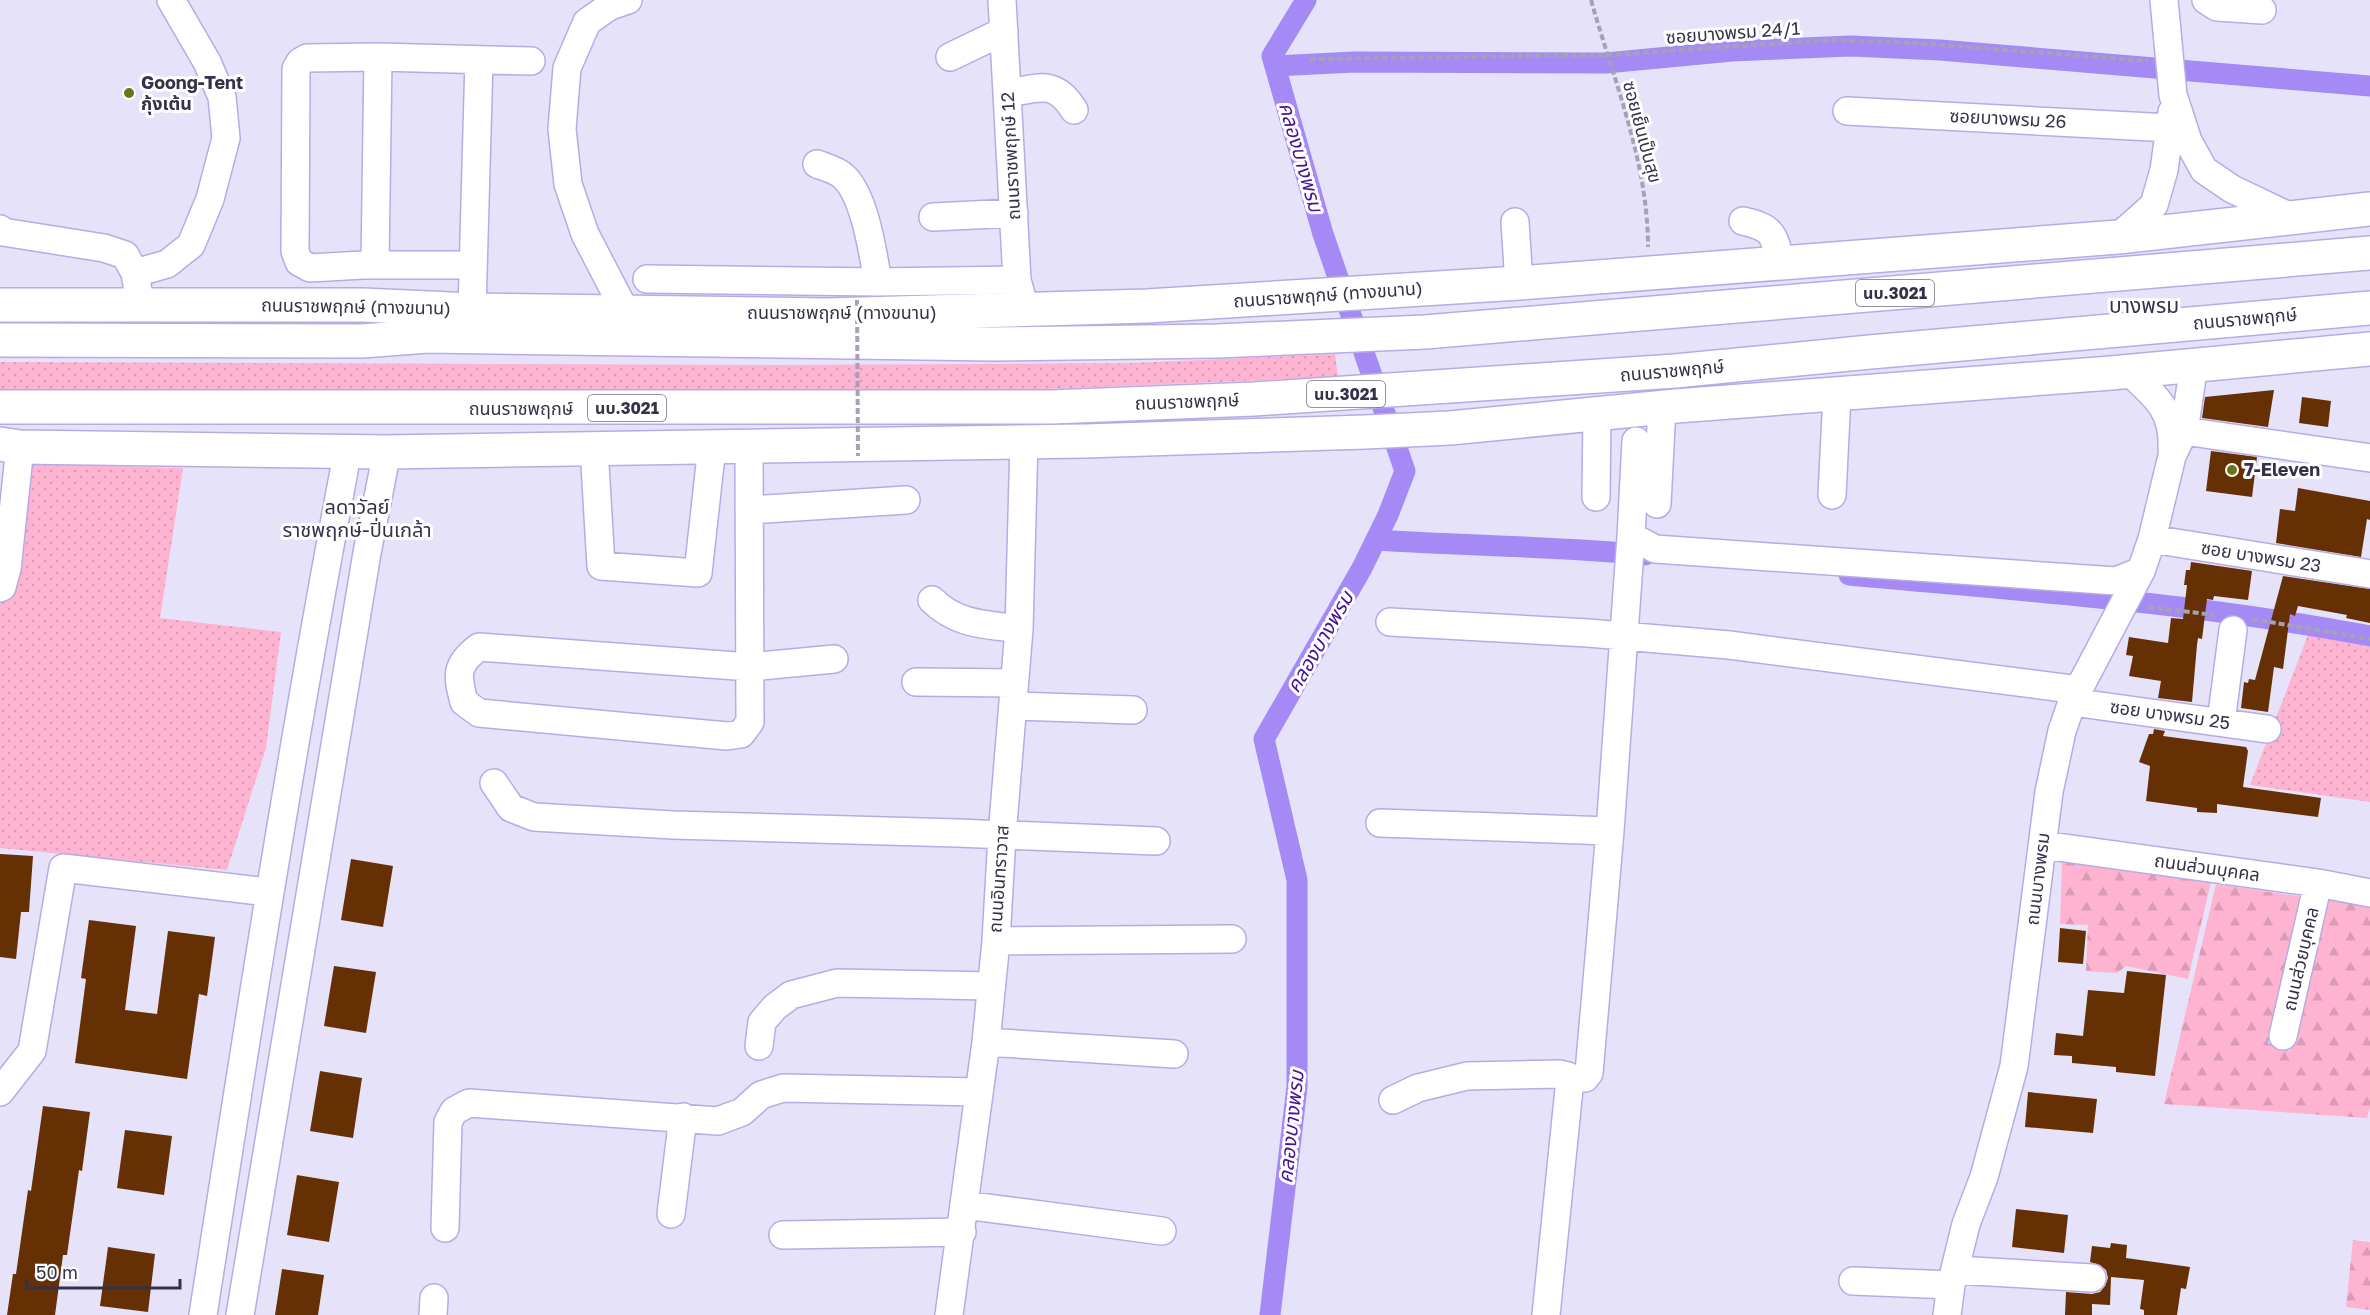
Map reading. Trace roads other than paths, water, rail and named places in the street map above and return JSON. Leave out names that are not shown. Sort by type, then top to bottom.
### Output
[{"type":"main road","name":"นบ.3021","points":[[1781,264],[2118,237],[2370,209]]},
{"type":"main road","name":"นบ.3021","points":[[0,340],[362,341],[427,336],[994,344],[1217,341],[1425,332],[2368,253]]},
{"type":"main road","name":"ถนนราชพฤกษ์ (ทางขนาน)","points":[[0,305],[363,305],[472,310],[827,315],[1021,296],[1297,298],[1781,264]]},
{"type":"main road","points":[[153,305],[352,322],[400,329],[427,336]]},
{"type":"main road","name":"ถนนราชพฤกษ์","points":[[0,407],[404,409],[1051,407],[1254,399],[1438,389],[1675,371],[2362,308]]},
{"type":"main road","name":"ถนนราชพฤกษ์","points":[[1669,407],[2128,371],[2370,349]]},
{"type":"main road","points":[[1598,414],[1642,399],[1835,372],[1870,352]]},
{"type":"main road","name":"นบ.3021","points":[[7,441],[387,452],[1024,441],[1450,428],[1669,407]]},
{"type":"main road","points":[[7,441],[10,429],[375,424],[404,409]]},
{"type":"street","points":[[135,273],[167,264],[191,245],[210,199],[226,138],[222,96],[207,62],[171,0]]},
{"type":"street","points":[[626,311],[585,234],[568,184],[562,129],[567,68],[587,22],[610,6],[628,0]]},
{"type":"street","name":"ถนนราชพฤกษ์ 12","points":[[1002,0],[1021,296]]},
{"type":"street","points":[[2118,237],[2154,205],[2164,170],[2170,128],[2164,0]]},
{"type":"street","points":[[2206,0],[2217,7],[2262,10]]},
{"type":"street","points":[[950,57],[1004,31]]},
{"type":"street","points":[[363,305],[369,265],[378,57]]},
{"type":"street","points":[[473,265],[369,265],[310,268],[299,262],[295,251],[297,69],[300,62],[307,58],[378,57],[531,61]]},
{"type":"street","points":[[472,310],[479,60]]},
{"type":"street","points":[[2168,74],[2188,141],[2204,170],[2232,189],[2295,219]]},
{"type":"street","points":[[1008,93],[1047,87],[1065,95],[1074,110]]},
{"type":"street","name":"ซอยบางพรม 26","points":[[1847,111],[2170,128]]},
{"type":"street","points":[[817,164],[843,176],[858,199],[869,231],[878,282]]},
{"type":"street","points":[[933,217],[1014,213]]},
{"type":"street","points":[[1743,221],[1763,225],[1770,232],[1781,264]]},
{"type":"street","points":[[1515,222],[1519,283]]},
{"type":"street","points":[[0,229],[104,248],[125,255],[153,305]]},
{"type":"street","points":[[647,279],[878,282],[1021,296]]},
{"type":"street","name":"ถนนบางพรม","points":[[2172,456],[2184,431],[2194,365]]},
{"type":"street","name":"ถนนบางพรม","points":[[1947,1315],[1953,1277],[1966,1224],[1984,1177],[2014,1066],[2049,792],[2062,731],[2076,696],[2139,575],[2152,539],[2172,456],[2173,432],[2169,417],[2158,399],[2128,371]]},
{"type":"street","points":[[1832,495],[1837,395]]},
{"type":"street","points":[[1657,504],[1669,407]]},
{"type":"street","points":[[1596,497],[1598,414]]},
{"type":"street","points":[[2184,431],[2370,458]]},
{"type":"street","points":[[0,588],[7,569],[7,441]]},
{"type":"street","name":"ถนนอินทราวาส","points":[[949,1315],[986,1042],[996,941],[1019,629],[1024,441]]},
{"type":"street","points":[[1393,1100],[1418,1088],[1467,1076],[1560,1074],[1570,1079],[1585,1078],[1589,1073],[1610,831],[1636,441]]},
{"type":"street","points":[[594,448],[601,566],[698,573],[712,446]]},
{"type":"street","points":[[749,446],[749,510],[750,667],[750,722],[741,734],[727,736],[479,713],[464,702],[458,678],[466,658],[479,647],[750,667],[834,659]]},
{"type":"street","points":[[203,1315],[268,892],[326,558],[348,450]]},
{"type":"street","points":[[240,1315],[367,553],[387,452]]},
{"type":"street","points":[[749,510],[906,500]]},
{"type":"street","name":"ซอย บางพรม 23","points":[[2152,539],[2370,574]]},
{"type":"street","points":[[1630,545],[1678,551],[2116,580],[2139,575]]},
{"type":"street","points":[[932,600],[944,612],[957,618],[969,622],[1019,629]]},
{"type":"street","name":"ซอย บางพรม 25","points":[[1389,622],[1624,636],[1741,646],[2076,696],[2267,729]]},
{"type":"street","points":[[2221,722],[2233,630]]},
{"type":"street","points":[[916,682],[1133,710]]},
{"type":"street","points":[[494,783],[511,808],[534,817],[673,825],[1156,841]]},
{"type":"street","points":[[1380,823],[1610,831]]},
{"type":"street","name":"ถนนส่วนบุคคล","points":[[2043,845],[2318,883],[2370,893]]},
{"type":"street","points":[[0,1092],[32,1051],[63,868],[268,892]]},
{"type":"street","name":"ถนนส่วยบุคคล","points":[[2283,1036],[2318,883]]},
{"type":"street","points":[[996,941],[1232,939]]},
{"type":"street","points":[[759,1046],[762,1022],[775,1007],[791,995],[837,983],[991,986]]},
{"type":"street","points":[[986,1042],[1174,1054]]},
{"type":"street","points":[[1546,1315],[1570,1079]]},
{"type":"street","points":[[445,1228],[448,1122],[454,1111],[469,1103],[718,1121],[742,1112],[761,1095],[783,1088],[979,1092]]},
{"type":"street","points":[[670,1214],[683,1117]]},
{"type":"street","points":[[965,1205],[1162,1231]]},
{"type":"street","points":[[783,1235],[962,1232]]},
{"type":"street","points":[[1853,1281],[1953,1277],[2092,1278]]},
{"type":"waterway","name":"คลองบางพรม","points":[[1270,1315],[1297,1087],[1297,880],[1264,739],[1362,568],[1388,515],[1405,471],[1323,234],[1272,56],[1306,0]]},
{"type":"waterway","points":[[1275,66],[1354,62],[1606,63],[1732,51],[1851,46],[1940,50],[2370,86]]},
{"type":"waterway","points":[[1376,540],[1645,555]]},
{"type":"waterway","points":[[1849,575],[2176,606],[2370,636]]},
{"type":"place","name":"Goong-Tent กุ้งเต้น","points":[[129,93]]},
{"type":"place","name":"7-Eleven","points":[[2232,470]]},
{"type":"district","name":"บางพรม","points":[[2144,306]]},
{"type":"district","name":"ลดาวัลย์ ราชพฤกษ์-ปิ่นเกล้า","points":[[357,518]]}]
